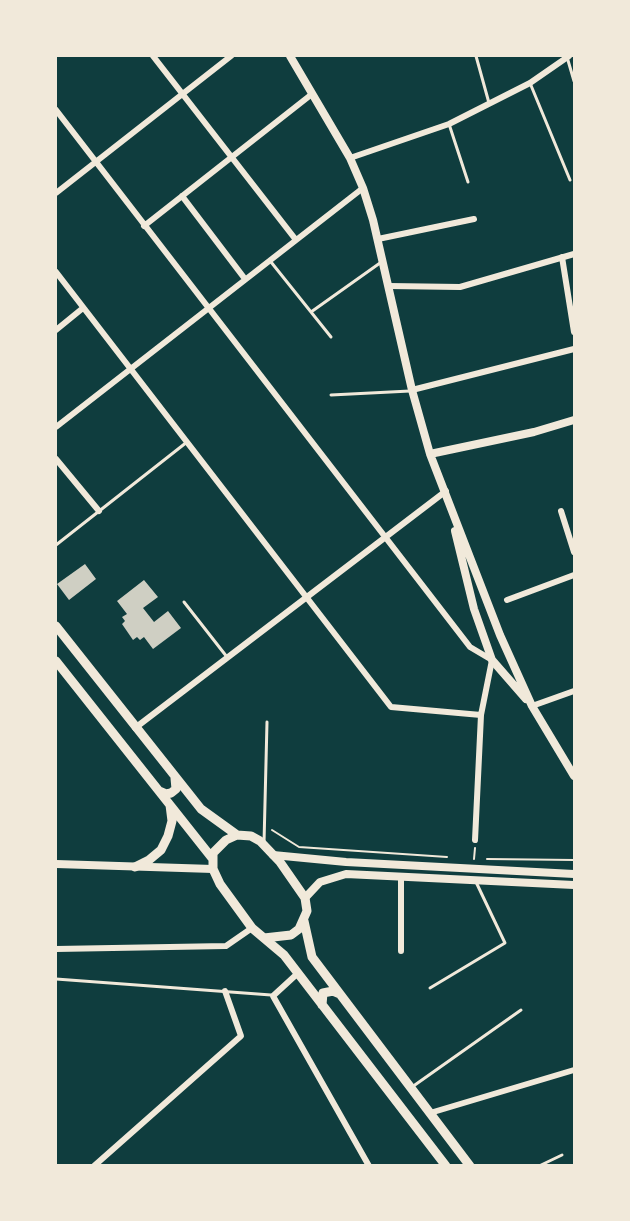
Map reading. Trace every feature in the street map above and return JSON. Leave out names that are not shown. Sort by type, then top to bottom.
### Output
[{"type":"main road","points":[[56,626],[201,809],[237,835]]},
{"type":"main road","points":[[56,661],[212,858]]},
{"type":"main road","points":[[159,791],[171,793],[176,789],[175,778]]},
{"type":"main road","points":[[135,867],[149,860],[161,850],[172,821],[170,805]]},
{"type":"main road","points":[[264,938],[291,935],[304,921],[307,910],[305,898],[264,845],[251,836],[237,835],[225,840],[213,853],[213,869],[220,884],[252,928],[284,955],[446,1166]]},
{"type":"main road","points":[[273,855],[346,862],[574,874]]},
{"type":"main road","points":[[305,898],[320,882],[346,874],[574,885]]},
{"type":"main road","points":[[304,921],[312,957],[470,1166]]},
{"type":"main road","points":[[322,1005],[323,993],[333,991],[340,994]]},
{"type":"street","points":[[153,56],[296,240]]},
{"type":"street","points":[[56,193],[231,56]]},
{"type":"street","points":[[290,56],[350,158],[363,188],[378,239],[412,390],[430,454],[488,606],[532,706],[574,776]]},
{"type":"street","points":[[350,158],[449,123],[530,83],[567,56]]},
{"type":"street","points":[[144,226],[312,94]]},
{"type":"street","points":[[56,110],[470,647],[492,660],[532,706]]},
{"type":"street","points":[[56,427],[363,188]]},
{"type":"street","points":[[182,196],[245,279]]},
{"type":"street","points":[[378,239],[474,219]]},
{"type":"street","points":[[389,286],[460,287],[574,254]]},
{"type":"street","points":[[562,257],[574,332]]},
{"type":"street","points":[[56,272],[391,707],[481,715]]},
{"type":"street","points":[[56,330],[83,308]]},
{"type":"street","points":[[412,390],[574,349]]},
{"type":"street","points":[[430,454],[534,432],[574,420]]},
{"type":"street","points":[[56,459],[99,511]]},
{"type":"street","points":[[135,728],[446,491]]},
{"type":"street","points":[[446,491],[474,609],[492,660],[481,715],[475,840]]},
{"type":"street","points":[[561,511],[574,552]]},
{"type":"street","points":[[567,534],[574,531]]},
{"type":"street","points":[[507,600],[574,575]]},
{"type":"street","points":[[532,706],[574,691]]},
{"type":"street","points":[[56,864],[213,869]]},
{"type":"street","points":[[401,877],[401,951]]},
{"type":"street","points":[[56,949],[226,946],[252,928]]},
{"type":"street","points":[[297,974],[273,996],[369,1166]]},
{"type":"street","points":[[94,1166],[241,1036],[225,991]]},
{"type":"street","points":[[430,1113],[574,1070]]},
{"type":"lane","points":[[476,56],[489,104]]},
{"type":"lane","points":[[567,56],[574,81]]},
{"type":"lane","points":[[530,83],[570,180]]},
{"type":"lane","points":[[449,123],[468,182]]},
{"type":"lane","points":[[270,260],[331,337]]},
{"type":"lane","points":[[310,312],[383,261]]},
{"type":"lane","points":[[330,395],[412,390]]},
{"type":"lane","points":[[56,545],[187,442]]},
{"type":"lane","points":[[184,602],[228,658]]},
{"type":"lane","points":[[264,845],[267,722]]},
{"type":"lane","points":[[430,988],[505,943],[475,880]]},
{"type":"lane","points":[[56,979],[273,996]]},
{"type":"lane","points":[[411,1088],[521,1010]]},
{"type":"lane","points":[[539,1166],[562,1155]]},
{"type":"path","points":[[265,825],[299,847],[452,857]]},
{"type":"path","points":[[463,858],[475,859],[475,840]]},
{"type":"path","points":[[486,859],[574,861]]},
{"type":"building","points":[[85,564],[96,579],[69,600],[57,584]]},
{"type":"building","points":[[144,580],[158,597],[143,608],[154,622],[168,611],[181,628],[153,649],[144,637],[140,640],[137,637],[133,640],[122,624],[125,621],[122,617],[127,614],[117,601]]}]
